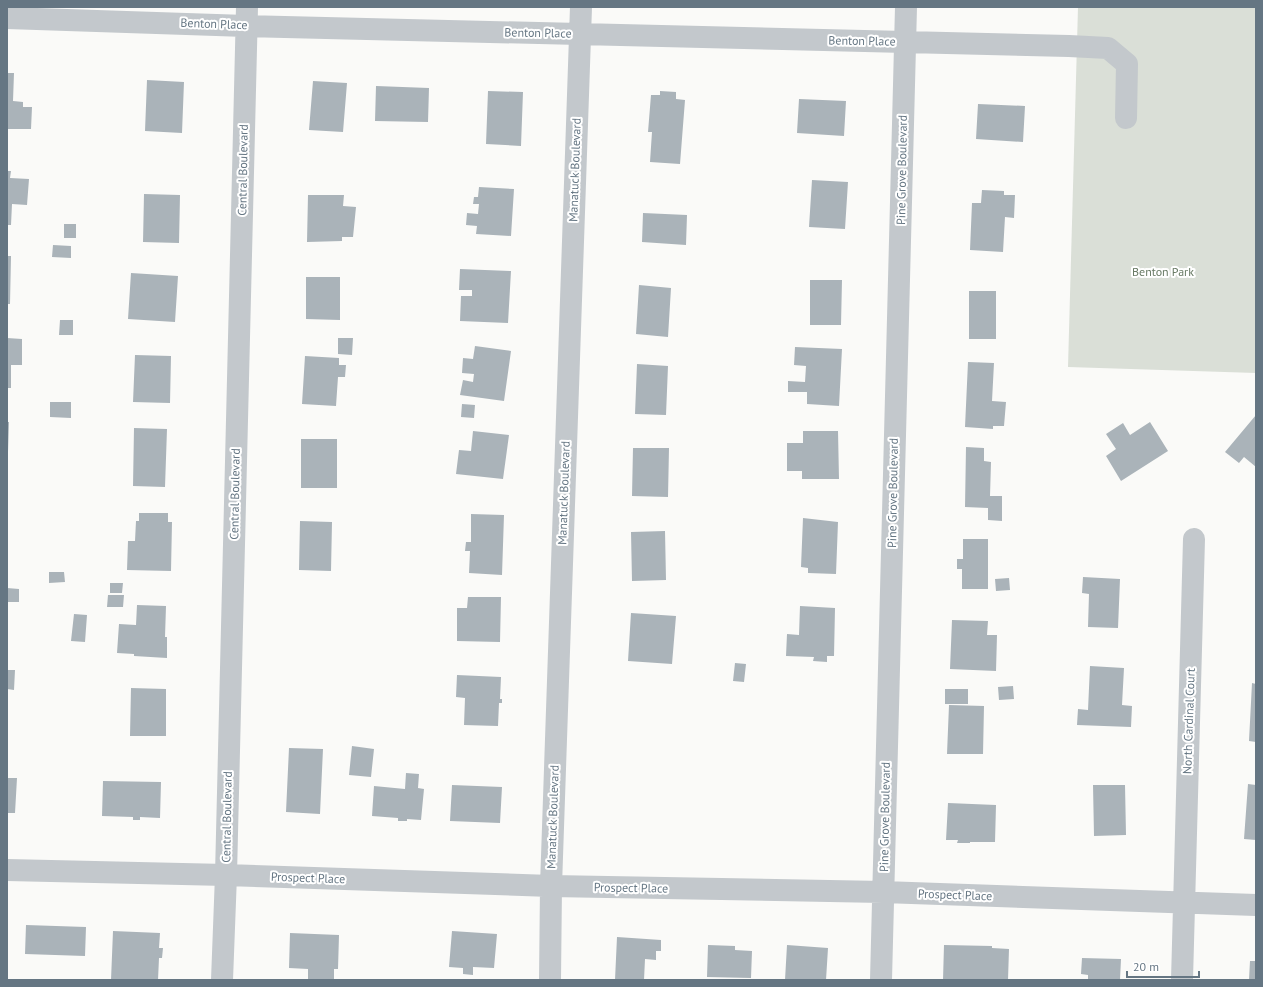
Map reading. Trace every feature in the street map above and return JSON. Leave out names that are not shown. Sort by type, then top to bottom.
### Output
[{"type":"street","name":"Manatuck Boulevard","points":[[550,980],[551,886],[581,7]]},
{"type":"street","name":"Pine Grove Boulevard","points":[[880,980],[906,7]]},
{"type":"street","name":"Benton Place","points":[[7,18],[247,16],[580,34],[1108,48],[1127,64],[1126,118]]},
{"type":"street","name":"Central Boulevard","points":[[222,980],[226,875],[247,16]]},
{"type":"street","name":"North Cardinal Court","points":[[1182,980],[1194,539]]},
{"type":"street","name":"Prospect Place","points":[[7,870],[226,875],[551,886],[883,892],[1184,903],[1256,904]]},
{"type":"green space","name":"Benton Park","points":[[1078,7],[1256,7],[1256,373],[1068,367]]},
{"type":"building","points":[[7,73],[14,73],[13,101],[23,102],[23,107],[32,107],[31,129],[7,129]]},
{"type":"building","points":[[147,80],[184,82],[182,133],[145,131]]},
{"type":"building","points":[[313,81],[347,83],[343,132],[309,130]]},
{"type":"building","points":[[376,86],[429,88],[428,122],[375,121]]},
{"type":"building","points":[[488,91],[523,92],[521,146],[486,144]]},
{"type":"building","points":[[660,91],[676,92],[676,99],[685,100],[680,164],[650,162],[652,132],[648,132],[651,95],[660,95]]},
{"type":"building","points":[[799,99],[846,101],[844,136],[797,133]]},
{"type":"building","points":[[978,104],[1025,106],[1023,142],[976,139]]},
{"type":"building","points":[[7,171],[11,171],[10,178],[29,179],[27,205],[12,204],[11,225],[7,225]]},
{"type":"building","points":[[812,180],[848,182],[845,229],[809,227]]},
{"type":"building","points":[[479,187],[514,189],[511,236],[476,234],[477,226],[466,225],[467,213],[478,214],[479,204],[473,204],[474,197],[478,197]]},
{"type":"building","points":[[982,190],[1004,191],[1004,195],[1015,195],[1014,218],[1005,217],[1003,252],[970,250],[972,203],[981,203]]},
{"type":"building","points":[[144,194],[180,195],[179,243],[143,242]]},
{"type":"building","points":[[308,195],[344,195],[343,206],[356,207],[353,237],[342,237],[342,241],[307,242]]},
{"type":"building","points":[[643,213],[687,215],[686,245],[642,242]]},
{"type":"building","points":[[64,224],[76,224],[76,238],[64,238]]},
{"type":"building","points":[[53,245],[71,246],[71,258],[52,257]]},
{"type":"building","points":[[7,256],[11,256],[10,304],[7,304]]},
{"type":"building","points":[[460,269],[511,271],[508,323],[460,321],[461,296],[472,296],[472,290],[459,290]]},
{"type":"building","points":[[131,273],[178,276],[175,322],[128,319]]},
{"type":"building","points":[[306,277],[340,277],[340,320],[306,319]]},
{"type":"building","points":[[810,280],[842,280],[841,325],[810,325]]},
{"type":"building","points":[[639,285],[671,288],[668,337],[636,334]]},
{"type":"building","points":[[969,291],[996,291],[996,339],[969,339]]},
{"type":"building","points":[[60,320],[73,320],[73,335],[59,335]]},
{"type":"building","points":[[7,338],[22,339],[22,365],[11,365],[11,388],[7,388]]},
{"type":"building","points":[[338,338],[353,338],[352,355],[338,354]]},
{"type":"building","points":[[475,346],[511,351],[504,401],[460,395],[463,380],[473,382],[474,374],[462,373],[463,358],[473,359]]},
{"type":"building","points":[[795,347],[842,349],[839,406],[807,404],[807,392],[788,392],[788,381],[805,382],[806,366],[794,365]]},
{"type":"building","points":[[135,355],[171,356],[170,403],[133,402]]},
{"type":"building","points":[[305,356],[339,358],[339,365],[346,365],[345,377],[338,377],[336,406],[302,404]]},
{"type":"building","points":[[968,362],[994,363],[992,401],[1006,402],[1004,426],[993,426],[993,429],[965,427]]},
{"type":"building","points":[[637,364],[668,366],[666,415],[635,414]]},
{"type":"building","points":[[50,402],[71,402],[71,418],[50,417]]},
{"type":"building","points":[[462,404],[475,405],[474,418],[461,417]]},
{"type":"building","points":[[1256,415],[1256,467],[1244,457],[1239,463],[1225,452]]},
{"type":"building","points":[[7,422],[9,422],[8,452],[7,452]]},
{"type":"building","points":[[1150,422],[1168,451],[1121,481],[1106,456],[1116,449],[1106,434],[1123,423],[1130,435]]},
{"type":"building","points":[[134,428],[167,429],[165,487],[133,486]]},
{"type":"building","points":[[473,431],[509,435],[503,479],[456,474],[459,450],[471,451]]},
{"type":"building","points":[[803,431],[838,431],[839,479],[802,479],[802,471],[787,471],[787,443],[803,443]]},
{"type":"building","points":[[301,439],[337,439],[337,488],[301,488]]},
{"type":"building","points":[[966,447],[984,448],[984,461],[991,462],[990,496],[1002,496],[1002,521],[988,520],[988,508],[965,507]]},
{"type":"building","points":[[633,448],[669,448],[668,497],[632,496]]},
{"type":"building","points":[[139,513],[168,513],[168,522],[172,522],[171,571],[127,570],[128,541],[135,541],[136,521],[139,521]]},
{"type":"building","points":[[471,514],[504,515],[502,575],[469,573],[470,551],[465,551],[466,542],[471,542]]},
{"type":"building","points":[[803,518],[838,522],[836,574],[808,573],[808,568],[801,567]]},
{"type":"building","points":[[300,521],[332,522],[331,571],[299,570]]},
{"type":"building","points":[[665,531],[666,580],[632,581],[631,532]]},
{"type":"building","points":[[963,539],[988,539],[988,589],[962,589],[962,569],[957,569],[957,559],[963,559]]},
{"type":"building","points":[[49,572],[64,572],[65,582],[49,583]]},
{"type":"building","points":[[1083,577],[1120,579],[1118,628],[1088,627],[1089,594],[1082,593]]},
{"type":"building","points":[[1009,578],[1010,590],[996,591],[995,579]]},
{"type":"building","points":[[110,583],[123,583],[122,593],[110,593]]},
{"type":"building","points":[[7,588],[19,589],[19,602],[7,602]]},
{"type":"building","points":[[108,595],[124,595],[123,607],[107,607]]},
{"type":"building","points":[[468,597],[501,597],[500,642],[457,641],[457,608],[467,608]]},
{"type":"building","points":[[137,605],[166,606],[165,637],[167,637],[167,658],[134,656],[134,654],[117,653],[119,624],[136,625]]},
{"type":"building","points":[[800,606],[835,608],[834,656],[827,656],[827,662],[813,661],[814,657],[786,656],[787,634],[799,635]]},
{"type":"building","points":[[631,613],[676,616],[672,664],[628,661]]},
{"type":"building","points":[[74,614],[87,615],[85,642],[71,641]]},
{"type":"building","points":[[952,620],[988,621],[987,635],[997,635],[996,671],[950,669]]},
{"type":"building","points":[[735,663],[746,664],[744,682],[733,681]]},
{"type":"building","points":[[1090,666],[1124,668],[1122,705],[1132,706],[1131,727],[1077,725],[1078,709],[1088,710]]},
{"type":"building","points":[[7,670],[15,670],[14,690],[7,689]]},
{"type":"building","points":[[457,675],[501,677],[500,699],[502,699],[502,703],[499,703],[498,726],[464,725],[465,698],[456,697]]},
{"type":"building","points":[[1252,683],[1256,684],[1256,742],[1249,741]]},
{"type":"building","points":[[1013,686],[1014,699],[999,700],[998,687]]},
{"type":"building","points":[[131,688],[166,689],[166,736],[130,736]]},
{"type":"building","points":[[945,689],[968,689],[968,704],[945,704]]},
{"type":"building","points":[[949,705],[984,706],[983,754],[947,754]]},
{"type":"building","points":[[352,746],[374,749],[371,777],[349,775]]},
{"type":"building","points":[[289,748],[323,749],[320,814],[286,812]]},
{"type":"building","points":[[406,773],[419,774],[418,788],[424,789],[421,820],[407,819],[407,821],[398,821],[398,818],[372,816],[374,786],[405,789]]},
{"type":"building","points":[[7,778],[17,778],[15,813],[7,813]]},
{"type":"building","points":[[103,781],[161,782],[160,818],[140,817],[140,820],[133,820],[133,817],[102,816]]},
{"type":"building","points":[[1248,784],[1256,785],[1256,840],[1244,839]]},
{"type":"building","points":[[452,785],[502,787],[500,823],[450,821]]},
{"type":"building","points":[[1093,785],[1125,785],[1126,835],[1094,836]]},
{"type":"building","points":[[948,803],[996,805],[995,842],[957,843],[958,840],[946,840]]},
{"type":"building","points":[[26,925],[86,927],[85,956],[25,954]]},
{"type":"building","points":[[113,931],[160,933],[159,948],[163,948],[162,958],[159,958],[158,980],[111,980]]},
{"type":"building","points":[[452,931],[497,934],[494,968],[473,967],[473,975],[463,974],[463,968],[449,967]]},
{"type":"building","points":[[290,933],[339,935],[338,969],[334,969],[334,980],[308,980],[308,969],[289,968]]},
{"type":"building","points":[[617,937],[661,940],[661,951],[656,951],[656,960],[645,959],[644,980],[615,980]]},
{"type":"building","points":[[708,945],[735,946],[735,950],[752,951],[751,978],[707,977]]},
{"type":"building","points":[[787,945],[828,948],[826,980],[785,980]]},
{"type":"building","points":[[944,945],[992,946],[992,948],[1009,949],[1008,980],[943,980]]},
{"type":"building","points":[[1082,958],[1121,959],[1120,980],[1088,980],[1088,975],[1081,974]]},
{"type":"building","points":[[1250,961],[1256,961],[1256,980],[1249,980]]}]
